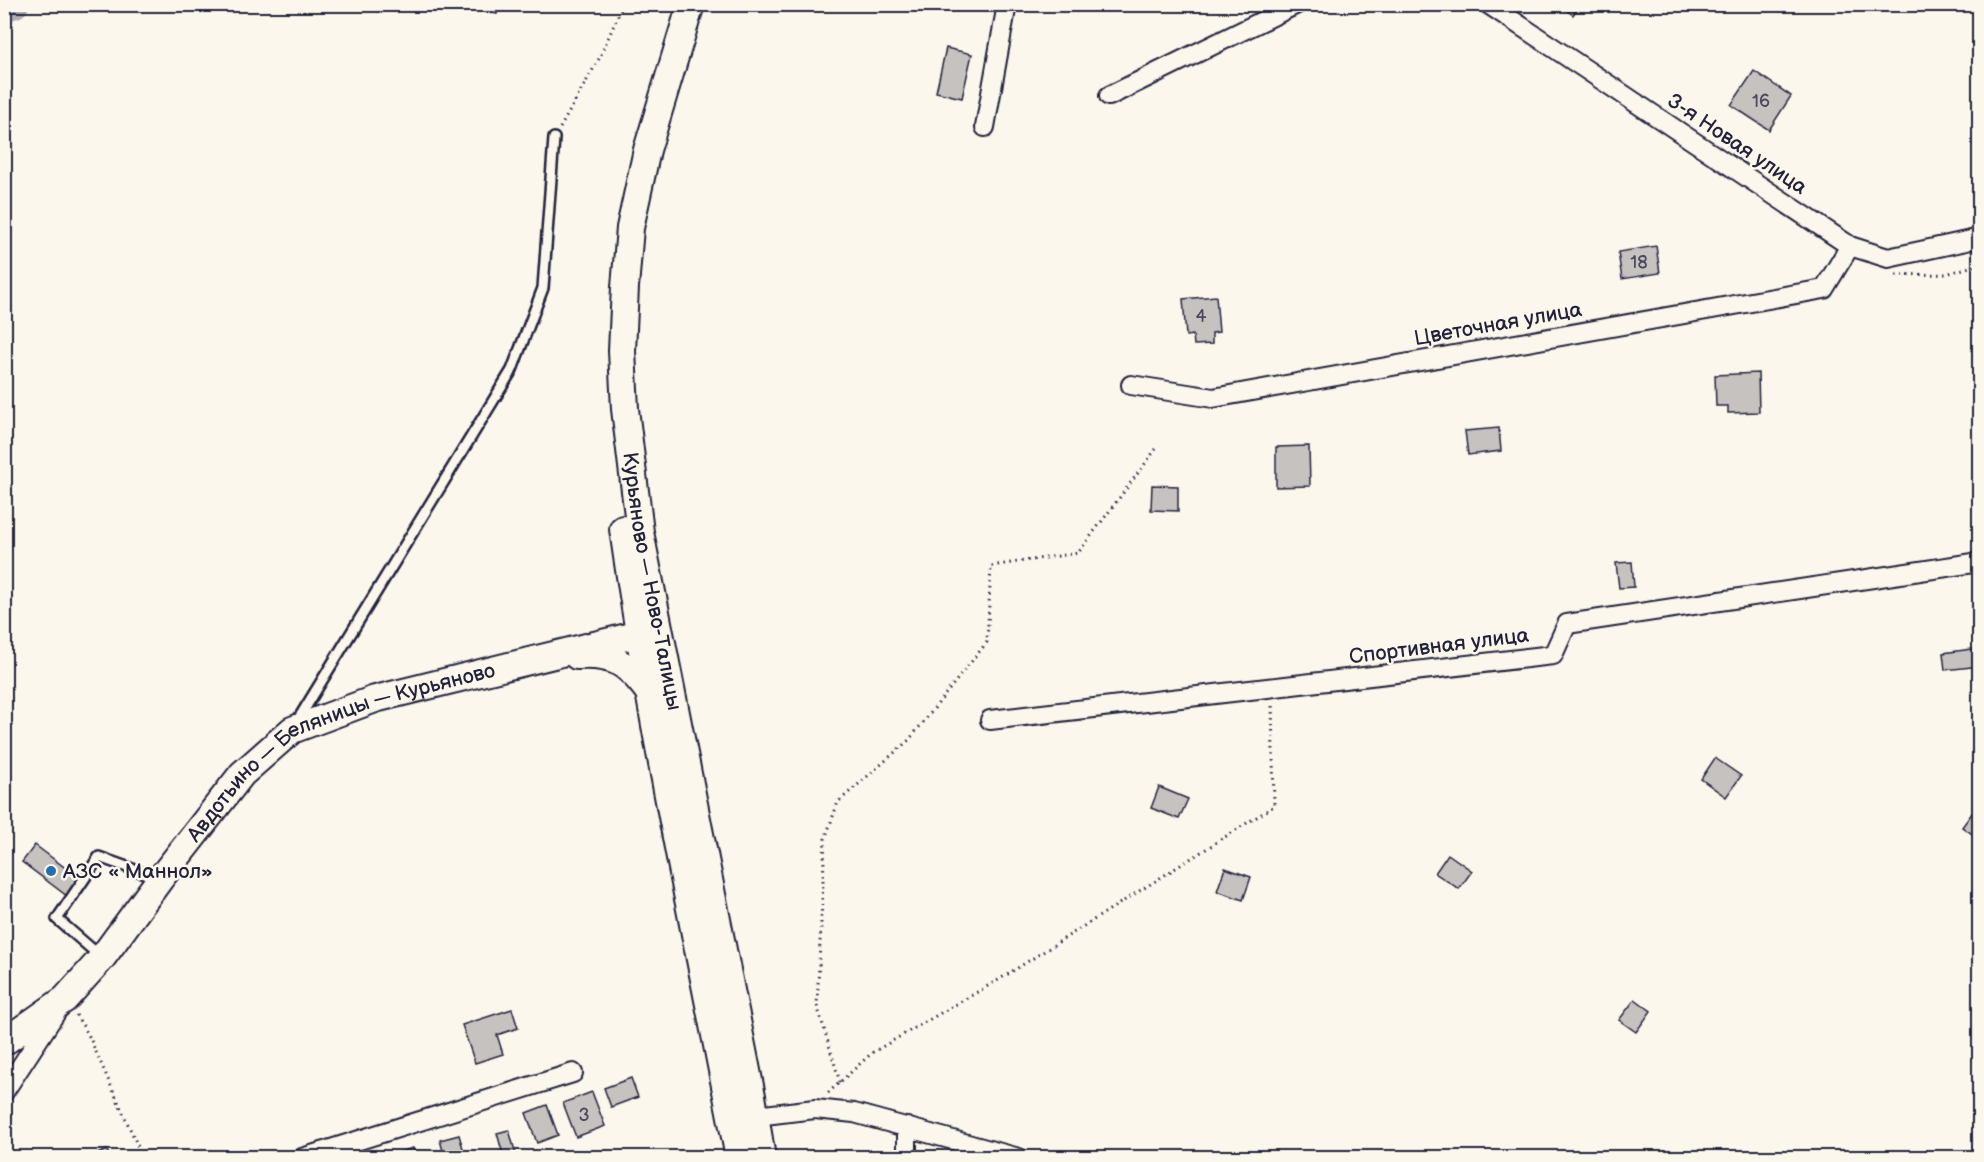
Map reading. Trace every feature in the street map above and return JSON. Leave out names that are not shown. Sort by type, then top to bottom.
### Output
[{"type":"main road","name":"Курьяново — Ново-Талицы","points":[[674,4],[630,144],[620,188],[610,262],[606,352],[608,411],[624,536],[649,631],[756,1116],[762,1158]]},
{"type":"main road","name":"Курьяново — Ново-Талицы","points":[[691,4],[646,150],[637,190],[630,228],[622,351],[626,419],[649,631],[648,691],[739,1158]]},
{"type":"main road","points":[[538,659],[595,638],[616,621],[624,598],[624,536]]},
{"type":"main road","name":"Авдотьино — Беляницы — Курьяново","points":[[4,1041],[65,999],[102,958],[242,774],[292,730],[375,699],[649,631]]},
{"type":"main road","points":[[538,659],[594,656],[611,659],[634,672],[648,691]]},
{"type":"street","points":[[985,127],[1008,4]]},
{"type":"street","points":[[1109,96],[1297,4]]},
{"type":"street","name":"3-я Новая улица","points":[[1488,4],[1850,246],[1888,258],[1980,238]]},
{"type":"street","name":"Цветочная улица","points":[[1131,385],[1213,398],[1824,289],[1850,246]]},
{"type":"street","name":"Спортивная улица","points":[[990,720],[1553,655],[1567,624],[1980,562]]},
{"type":"street","points":[[4,1092],[65,999]]},
{"type":"street","points":[[302,1158],[573,1073]]},
{"type":"street","points":[[756,1116],[814,1109],[854,1113],[1019,1158]]},
{"type":"street","points":[[906,1127],[907,1158]]},
{"type":"lane","points":[[292,730],[512,370],[543,288],[554,138]]},
{"type":"lane","points":[[102,958],[57,919],[99,857],[160,879]]},
{"type":"path","points":[[554,138],[600,57],[623,4]]},
{"type":"path","points":[[840,1082],[817,1005],[825,840],[838,802],[909,740],[987,642],[991,566],[1078,553],[1156,449]]},
{"type":"path","points":[[825,1096],[873,1052],[1000,979],[1274,806],[1272,687]]},
{"type":"path","points":[[65,999],[88,1034],[143,1158]]},
{"type":"building","points":[[484,4],[499,4],[497,14],[482,11]]},
{"type":"building","points":[[1557,4],[1580,4],[1573,15]]},
{"type":"building","points":[[946,48],[972,54],[962,98],[936,92]]},
{"type":"building","points":[[1754,71],[1791,96],[1769,130],[1731,105]]},
{"type":"building","points":[[1656,246],[1660,273],[1622,279],[1618,252]]},
{"type":"building","points":[[1216,296],[1219,332],[1212,333],[1212,344],[1194,345],[1193,335],[1186,336],[1183,299]]},
{"type":"building","points":[[1758,373],[1759,412],[1728,413],[1728,406],[1716,406],[1715,375]]},
{"type":"building","points":[[1499,428],[1501,451],[1468,455],[1465,431]]},
{"type":"building","points":[[1309,446],[1310,486],[1276,487],[1276,447]]},
{"type":"building","points":[[1152,485],[1178,486],[1178,511],[1151,510]]},
{"type":"building","points":[[1632,562],[1634,587],[1619,588],[1616,563]]},
{"type":"building","points":[[1979,648],[1980,666],[1945,670],[1943,653]]},
{"type":"building","points":[[1715,758],[1741,776],[1726,797],[1701,779]]},
{"type":"building","points":[[1159,787],[1188,799],[1179,819],[1151,808]]},
{"type":"building","points":[[1978,805],[1980,806],[1980,839],[1962,827]]},
{"type":"building","name":"АЗС « Маннол»","points":[[35,845],[80,879],[67,896],[22,862]]},
{"type":"building","points":[[1448,854],[1472,871],[1459,889],[1435,873]]},
{"type":"building","points":[[1225,868],[1251,877],[1243,900],[1217,891]]},
{"type":"building","points":[[1635,999],[1651,1011],[1636,1032],[1619,1020]]},
{"type":"building","points":[[512,1009],[518,1028],[497,1035],[503,1054],[475,1063],[462,1025]]},
{"type":"building","points":[[631,1078],[638,1097],[611,1107],[604,1088]]},
{"type":"building","points":[[592,1092],[605,1126],[576,1137],[563,1103]]},
{"type":"building","points":[[547,1105],[558,1135],[537,1143],[526,1113]]},
{"type":"building","points":[[509,1130],[517,1158],[504,1158],[497,1133]]},
{"type":"building","points":[[459,1135],[466,1158],[445,1158],[440,1140]]},
{"type":"building","points":[[413,1148],[416,1158],[394,1158],[393,1154]]},
{"type":"building","points":[[107,1150],[110,1158],[87,1158]]},
{"type":"waterway","points":[[4,8],[15,4]]},
{"type":"place","name":"АЗС « Маннол»","points":[[51,871]]}]
